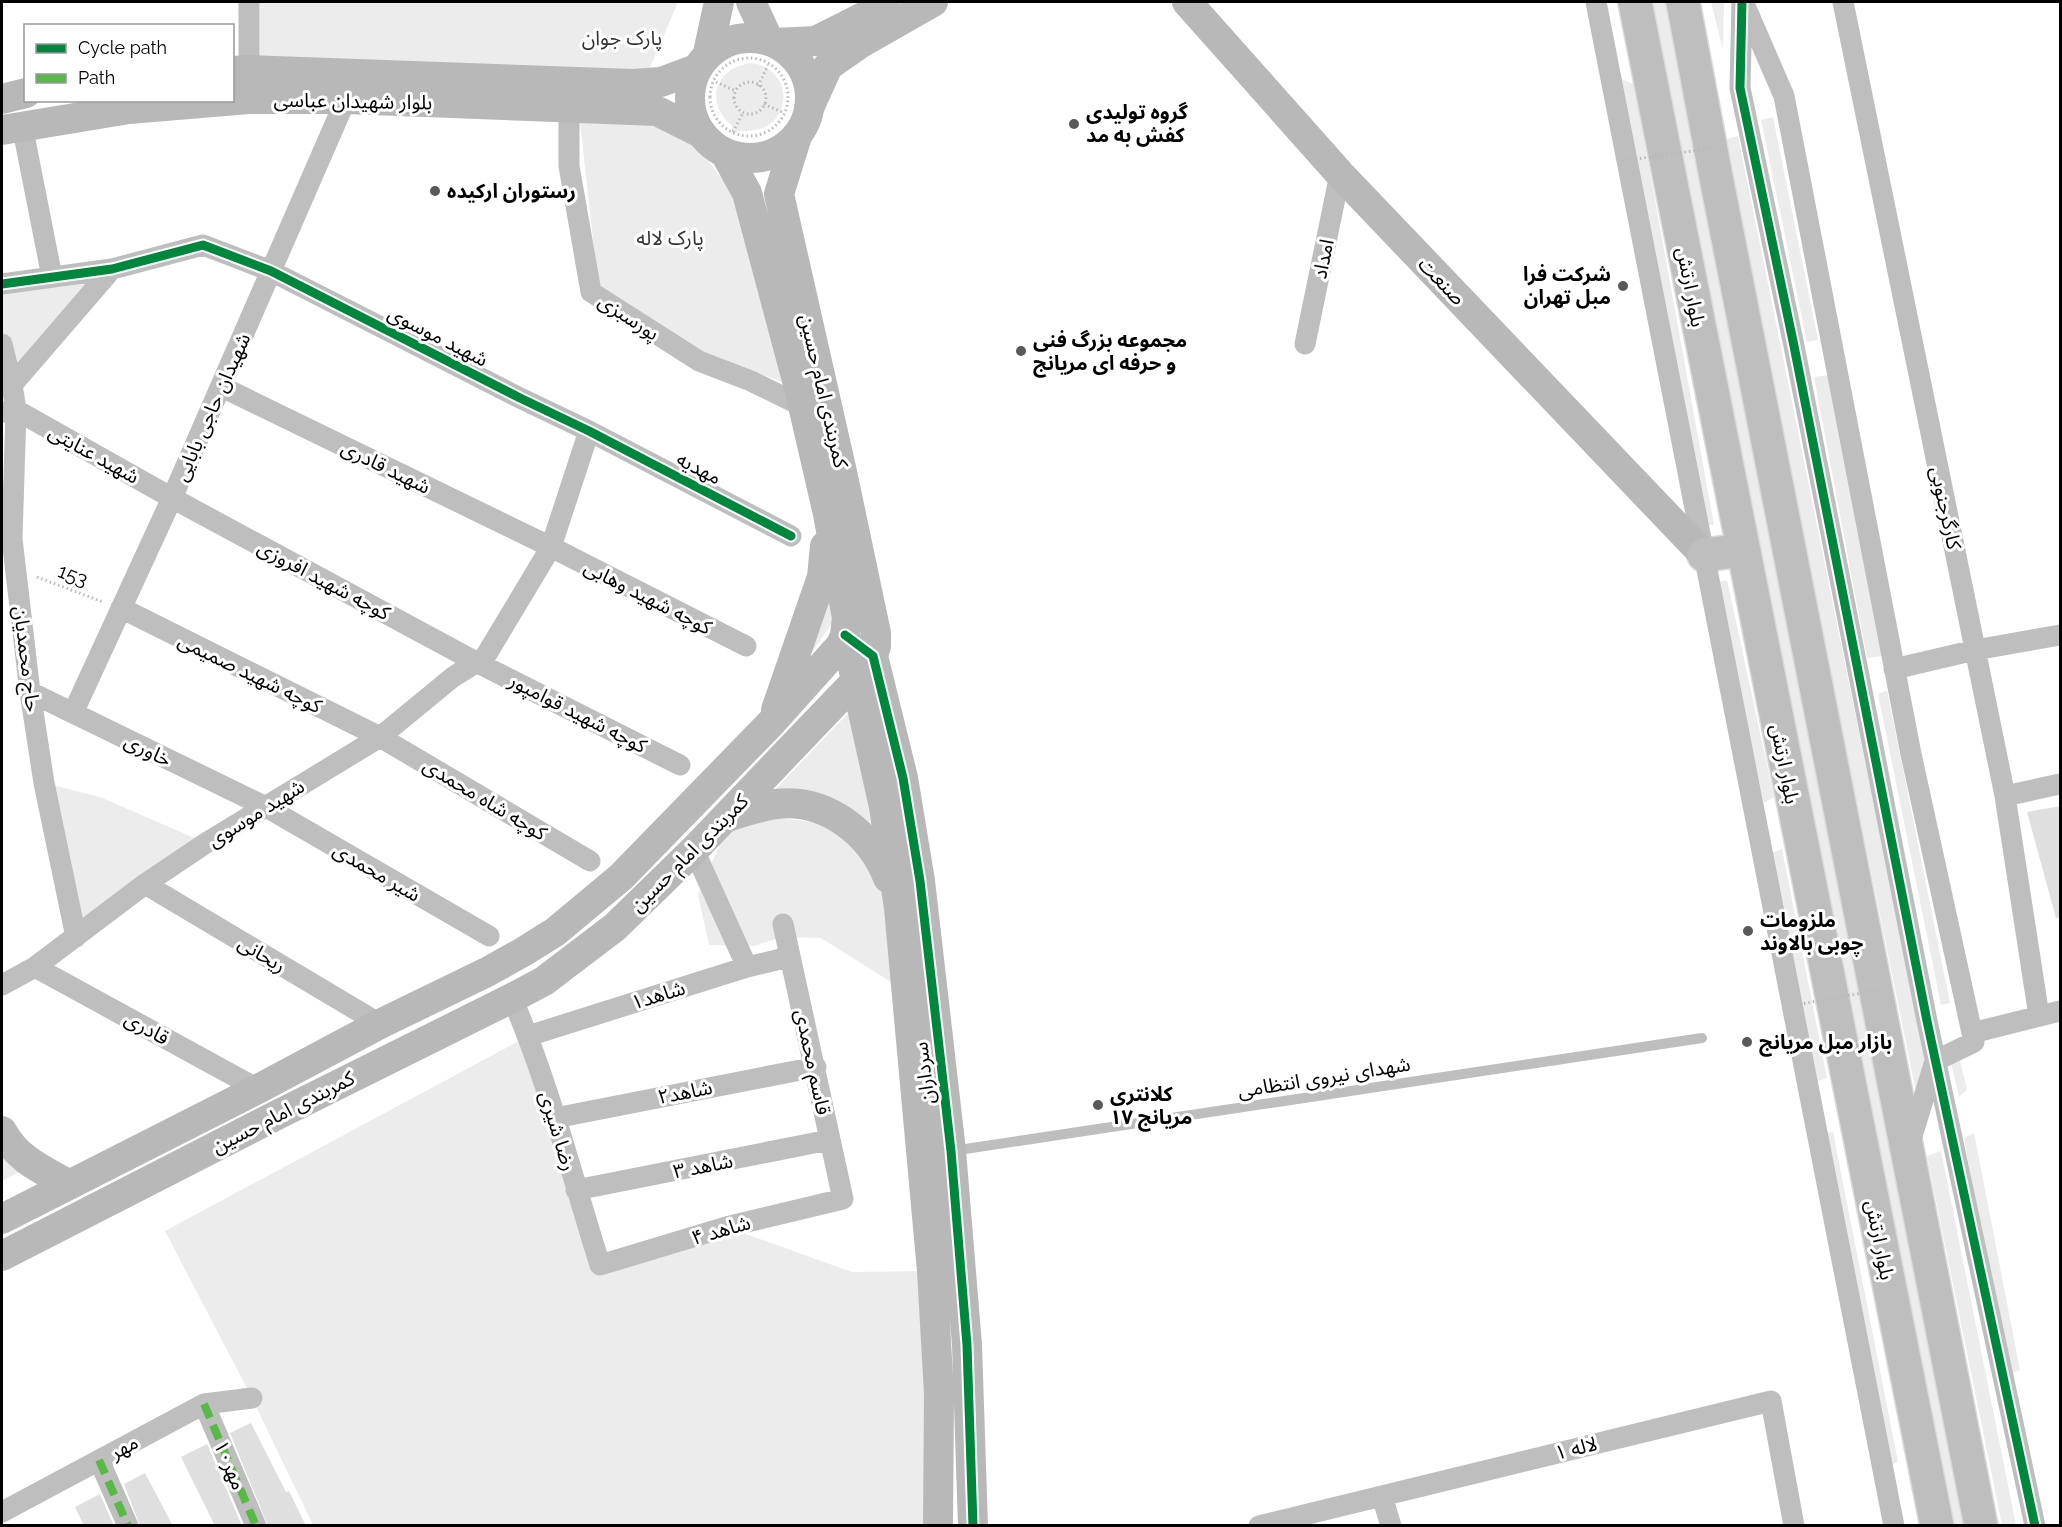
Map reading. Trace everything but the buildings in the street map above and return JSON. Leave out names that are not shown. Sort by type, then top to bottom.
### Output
[{"type":"highway","name":"بلوار ارتش","points":[[1635,2],[1937,1526]]},
{"type":"highway","points":[[1683,2],[1981,1526]]},
{"type":"highway","points":[[1704,555],[1743,550]]},
{"type":"main road","points":[[719,2],[706,68],[689,88],[690,108],[696,127],[708,142],[729,143],[744,158],[764,157],[782,149],[828,66],[861,43],[933,2]]},
{"type":"main road","points":[[751,2],[771,49],[798,61],[808,79],[811,99],[797,119]]},
{"type":"main road","points":[[771,49],[816,41],[893,2]]},
{"type":"main road","name":"صنعت","points":[[1187,2],[1340,174],[1704,555]]},
{"type":"main road","name":"بلوار شهیدان عباسی","points":[[241,70],[633,84],[661,82],[706,68],[723,44],[745,37],[771,49]]},
{"type":"main road","points":[[241,70],[249,99]]},
{"type":"main road","points":[[2,99],[24,94]]},
{"type":"main road","name":"بلوار شهیدان عباسی","points":[[234,100],[346,99],[657,111],[701,133]]},
{"type":"main road","name":"بلوار شهیدان عباسی","points":[[12,127],[129,109],[213,102]]},
{"type":"main road","name":"کمربندی امام حسین","points":[[10,1252],[544,981],[615,927],[694,850],[855,680],[873,656],[876,633],[779,194],[797,119]]},
{"type":"main road","name":"کمربندی امام حسین","points":[[2,1215],[258,1089],[380,1024],[487,972],[555,932],[621,877],[834,656],[845,635],[847,618],[828,514],[804,407],[747,193],[729,143]]},
{"type":"main road","points":[[771,723],[822,577],[828,514]]},
{"type":"main road","points":[[845,635],[873,656]]},
{"type":"main road","name":"سرداران","points":[[845,635],[884,807],[899,908],[932,1282],[939,1394],[938,1526]]},
{"type":"main road","name":"سرداران","points":[[873,656],[903,778],[918,870],[951,1151],[967,1345],[973,1526]]},
{"type":"main road","points":[[727,817],[776,804],[796,804],[820,809],[843,820],[863,836],[880,859],[899,908]]},
{"type":"main road","points":[[2,1131],[6,1139],[25,1160],[68,1184]]},
{"type":"main road","points":[[2,1215],[10,1252]]},
{"type":"street","points":[[241,70],[249,2]]},
{"type":"street","points":[[1596,2],[1894,1526]]},
{"type":"street","points":[[1742,2],[1784,96],[1894,669],[1974,1042],[1935,1061],[1907,1152]]},
{"type":"street","points":[[1742,2],[1740,88],[1794,346],[1935,1061],[2035,1526]]},
{"type":"street","name":"کارگرجنوبی","points":[[1843,2],[2005,796],[2039,1016]]},
{"type":"street","name":"شهیدان حاجی بابایی","points":[[73,713],[222,387],[346,99]]},
{"type":"street","name":"پورسبزی","points":[[570,106],[569,166],[591,292],[699,361],[752,381],[804,407]]},
{"type":"street","points":[[12,127],[52,277]]},
{"type":"street","name":"امداد","points":[[1305,344],[1340,174]]},
{"type":"street","name":"شهید موسوی","points":[[2,284],[112,269],[203,245],[271,271],[589,431],[550,547],[485,657],[453,677],[380,737],[206,843],[145,884],[35,967],[2,984]]},
{"type":"street","points":[[12,385],[112,269]]},
{"type":"street","name":"حاج محمدیان","points":[[2,344],[12,385],[9,411],[12,540],[30,692],[44,783],[76,937]]},
{"type":"street","name":"شهید قادری","points":[[222,387],[550,547]]},
{"type":"street","name":"شهید عنایتی","points":[[9,411],[172,498]]},
{"type":"street","name":"مهدیه","points":[[589,431],[791,536]]},
{"type":"street","name":"کوچه شهید افروزی","points":[[172,498],[476,662]]},
{"type":"street","name":"کوچه شهید وهابی","points":[[550,547],[746,646]]},
{"type":"street","name":"کوچه شهید صمیمی","points":[[121,609],[380,737]]},
{"type":"street","points":[[1894,669],[1975,650],[2061,634]]},
{"type":"street","name":"کوچه شهید قوامپور","points":[[476,662],[680,765]]},
{"type":"street","name":"خاوری","points":[[30,692],[266,807]]},
{"type":"street","name":"کوچه شاه محمدی","points":[[380,737],[590,861]]},
{"type":"street","points":[[2005,796],[2061,784]]},
{"type":"street","name":"شیر محمدی","points":[[266,807],[489,936]]},
{"type":"street","points":[[694,850],[747,968]]},
{"type":"street","name":"ریحانی","points":[[145,884],[380,1024]]},
{"type":"street","name":"قاسم محمدی","points":[[783,924],[816,1067],[843,1200]]},
{"type":"street","name":"شاهد۱","points":[[528,1036],[789,957]]},
{"type":"street","name":"قادری","points":[[35,967],[258,1089]]},
{"type":"street","name":"رضا شیری","points":[[512,999],[528,1036],[600,1265]]},
{"type":"street","points":[[1972,1032],[2061,1011]]},
{"type":"street","name":"شاهد۲","points":[[555,1118],[816,1067]]},
{"type":"street","name":"شاهد ۳","points":[[576,1190],[829,1140]]},
{"type":"street","name":"شاهد ۴","points":[[600,1265],[726,1227],[843,1200]]},
{"type":"street","name":"مهر","points":[[2,1512],[204,1404],[252,1398]]},
{"type":"street","name":"لاله ۱","points":[[1258,1526],[1771,1401],[1794,1526]]},
{"type":"street","name":"مهر۱۰","points":[[204,1404],[256,1526]]},
{"type":"street","points":[[99,1460],[128,1526]]},
{"type":"street","points":[[1382,1496],[1391,1526]]},
{"type":"lane","name":"شهدای نیروی انتظامی","points":[[951,1151],[1702,1038]]},
{"type":"path","points":[[706,68],[720,69],[744,58],[757,58],[771,49]]},
{"type":"path","points":[[758,86],[771,49]]},
{"type":"path","points":[[771,49],[779,72],[786,83],[797,119]]},
{"type":"path","points":[[706,68],[736,91]]},
{"type":"path","points":[[706,68],[711,106],[715,118],[724,128],[729,143]]},
{"type":"path","points":[[751,82],[758,86],[765,96],[764,104],[755,113],[743,113],[735,104],[736,91],[745,83],[751,82]]},
{"type":"path","points":[[764,104],[797,119]]},
{"type":"path","points":[[729,143],[743,113]]},
{"type":"path","points":[[729,143],[761,135],[782,120],[797,119]]},
{"type":"path","points":[[1622,161],[1720,147]]},
{"type":"path","points":[[1795,1005],[1885,989]]},
{"type":"green space","name":"پارک جوان","points":[[260,2],[678,2],[646,77],[260,60]]},
{"type":"green space","points":[[1651,2],[1665,2],[1694,142],[1966,1525],[1949,1525],[1678,142],[1681,141]]},
{"type":"green space","points":[[1711,2],[1724,2],[1723,50]]},
{"type":"green space","points":[[751,63],[765,67],[778,78],[783,93],[781,109],[772,122],[765,127],[732,133],[732,126],[723,117],[718,107],[716,97],[718,87],[729,72]]},
{"type":"green space","points":[[1616,77],[1634,84],[1714,525],[1702,525]]},
{"type":"green space","points":[[1773,117],[1818,340],[1807,342],[1761,120]]},
{"type":"green space","name":"پارک لاله","points":[[650,121],[694,142],[740,203],[782,382],[700,351],[598,284],[580,123]]},
{"type":"green space","points":[[1738,136],[1931,1087],[1916,1092],[1795,499],[1727,139]]},
{"type":"green space","points":[[112,269],[12,385],[2,344],[2,284]]},
{"type":"green space","points":[[1828,375],[1882,656],[1867,658],[1814,377]]},
{"type":"green space","points":[[830,574],[835,619],[797,674]]},
{"type":"green space","points":[[1727,580],[1774,797],[1764,803],[1716,582]]},
{"type":"green space","points":[[1887,690],[1950,1003],[1941,1005],[1878,694]]},
{"type":"green space","points":[[849,712],[875,835],[769,796]]},
{"type":"green space","points":[[44,783],[100,797],[206,843],[76,937]]},
{"type":"green space","points":[[775,817],[819,823],[847,834],[871,864],[898,921],[891,982],[821,938],[782,937],[754,946],[709,945],[698,895],[726,830]]},
{"type":"green space","points":[[1782,849],[1827,1078],[1815,1082],[1771,853]]},
{"type":"green space","points":[[528,1036],[600,1265],[726,1227],[852,1272],[932,1271],[938,1525],[313,1525],[252,1398],[165,1231]]},
{"type":"green space","points":[[1960,1061],[1967,1090],[1959,1097],[1951,1063]]},
{"type":"green space","points":[[1833,1132],[1898,1462],[1892,1464],[1826,1133]]},
{"type":"green space","points":[[1974,1133],[2020,1370],[2007,1375],[1964,1138]]},
{"type":"green space","points":[[1941,1151],[2016,1525],[2002,1525],[1927,1156]]},
{"type":"green space","points":[[2,1157],[19,1172],[2,1181]]},
{"type":"marked path","points":[[204,1404],[256,1526]]},
{"type":"marked path","points":[[99,1460],[128,1526]]},
{"type":"cycle path","points":[[1742,2],[1740,88],[1794,346],[1927,1021],[2035,1526]]},
{"type":"cycle path","points":[[2,284],[112,269],[203,245],[271,271],[589,431],[791,536]]},
{"type":"cycle path","points":[[845,635],[873,656],[903,778],[920,881],[951,1151],[967,1345],[973,1526]]},
{"type":"place","name":"گروه تولیدی کفش به مد","points":[[1074,124]]},
{"type":"place","name":"رستوران ارکیده","points":[[435,191]]},
{"type":"place","name":"شرکت فرا مبل تهران","points":[[1623,286]]},
{"type":"place","name":"مجموعه بزرگ فنی و حرفه ای مریانج","points":[[1021,351]]},
{"type":"place","name":"ملزومات چوبی بالاوند","points":[[1748,931]]},
{"type":"place","name":"بازار مبل مریانج","points":[[1747,1042]]},
{"type":"place","name":"کلانتری ۱۷ مریانج","points":[[1098,1105]]}]
